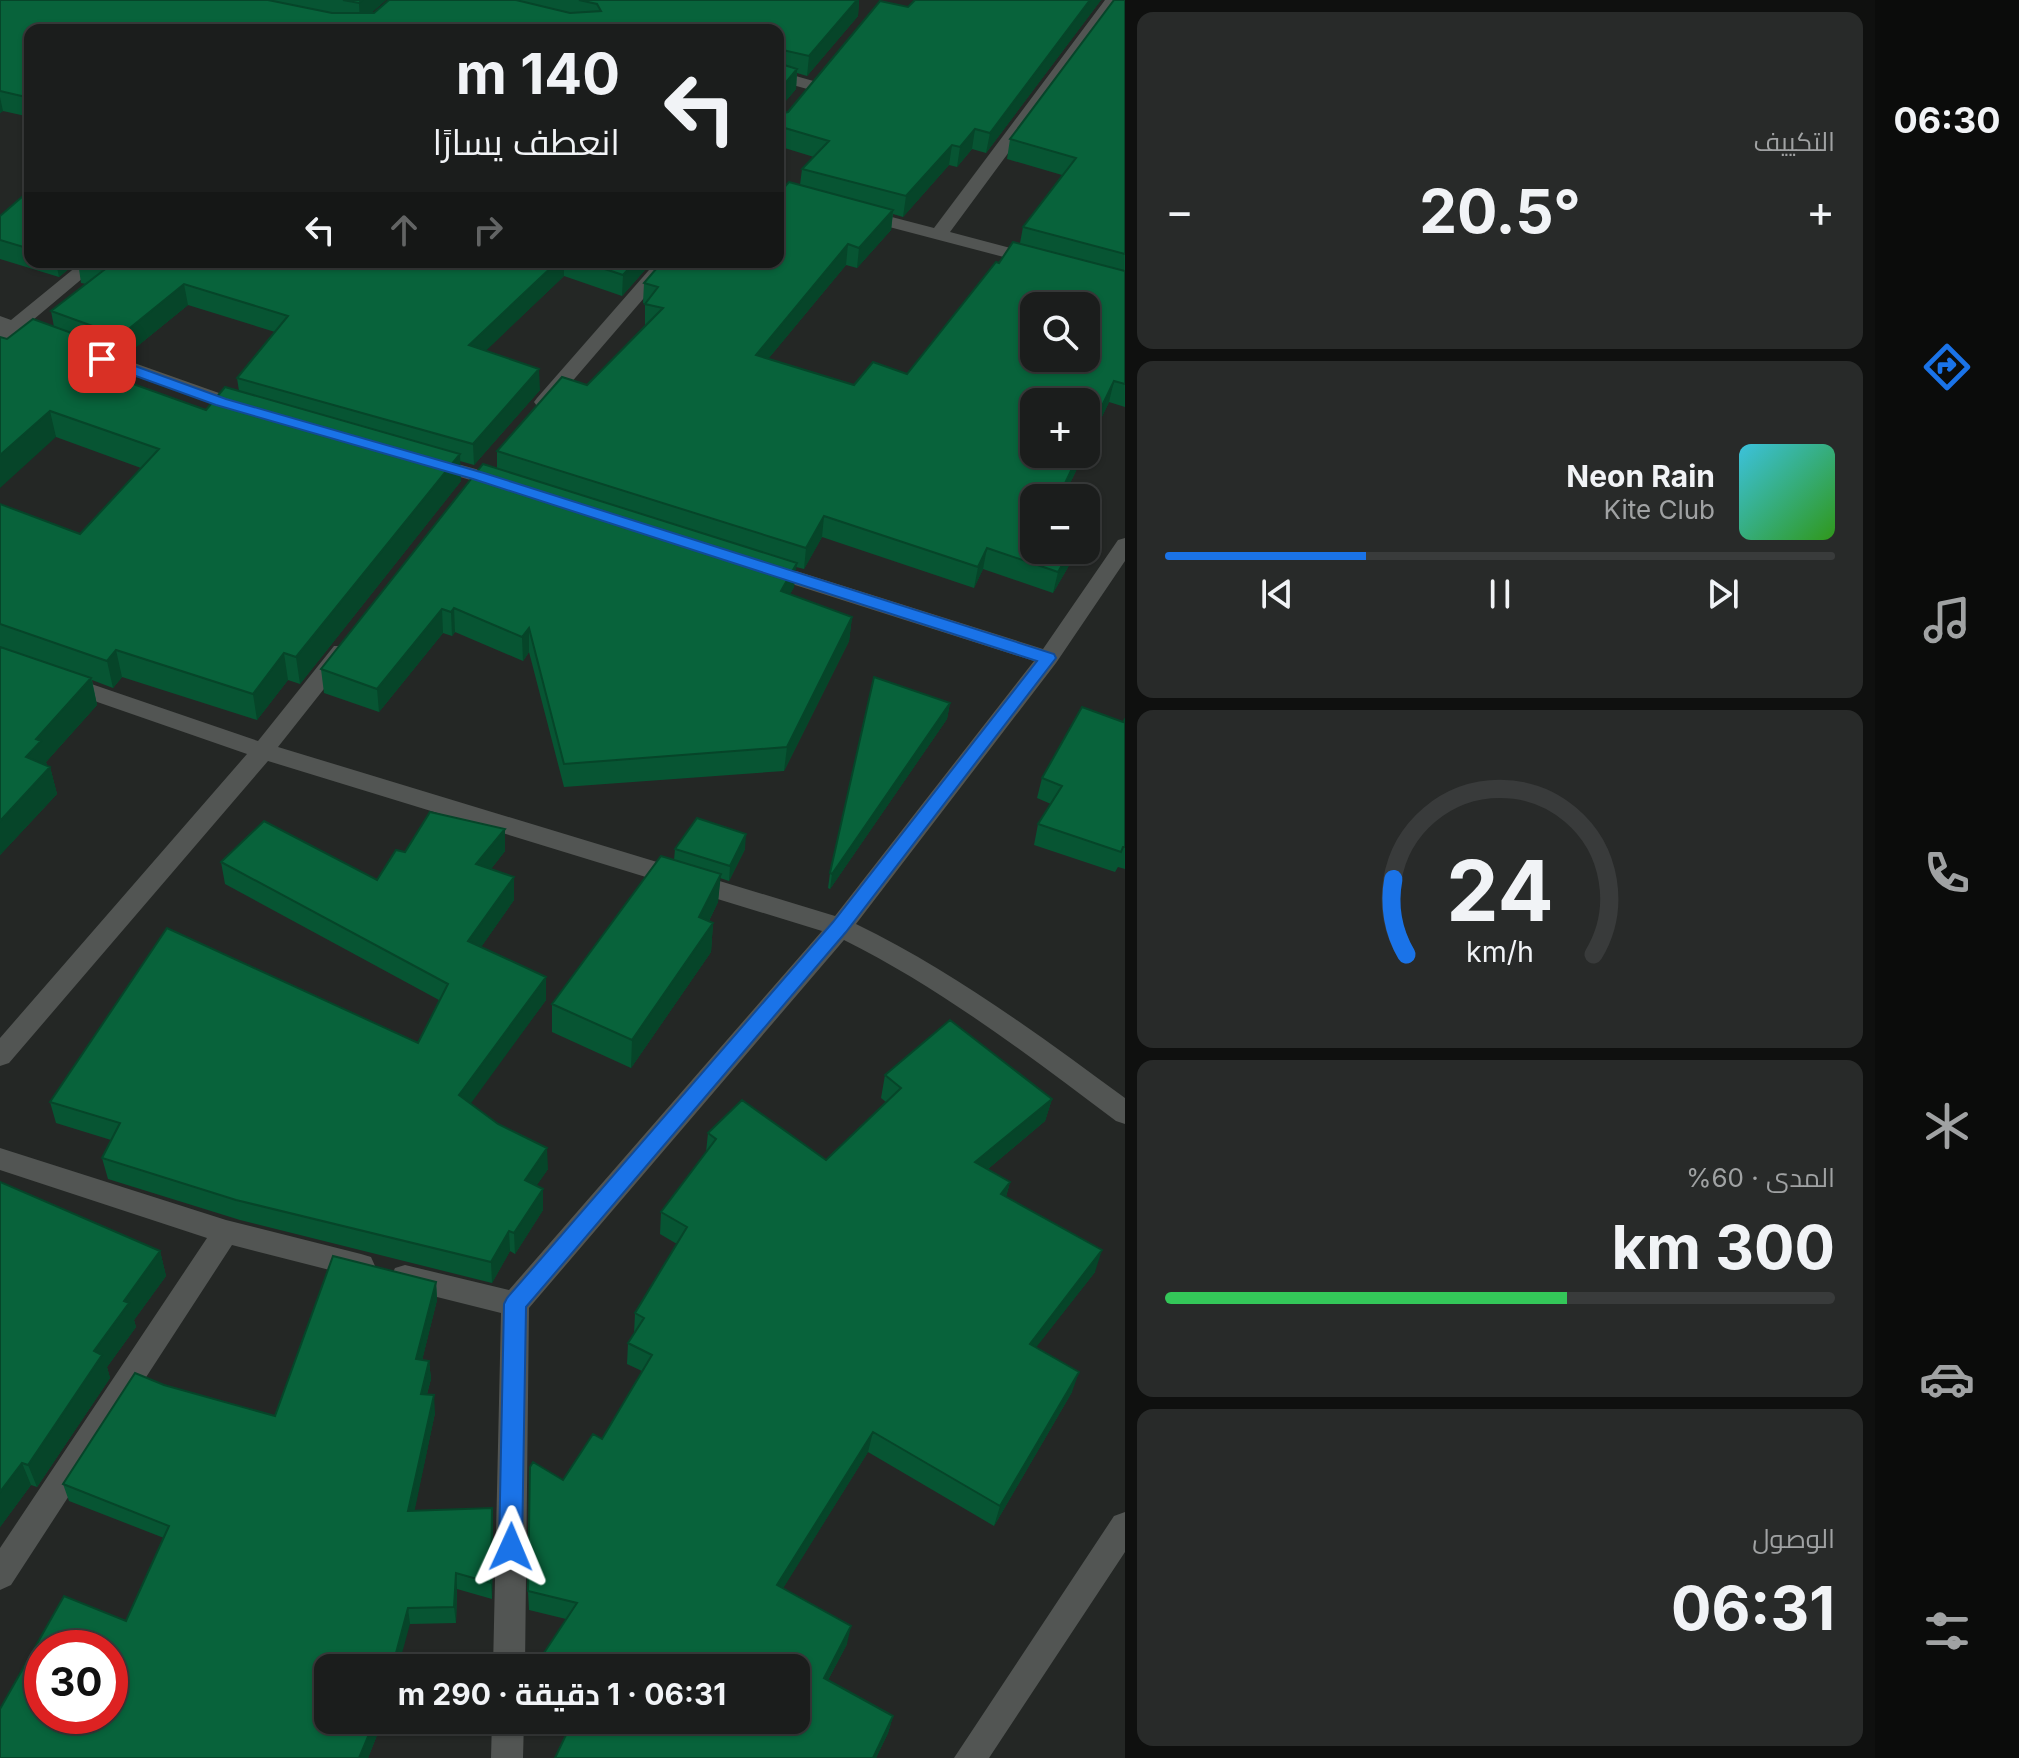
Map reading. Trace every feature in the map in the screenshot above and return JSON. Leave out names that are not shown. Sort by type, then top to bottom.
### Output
[{"type":"street","points":[[939,234],[1113,0]]},
{"type":"street","points":[[784,77],[812,84]]},
{"type":"street","points":[[837,208],[1054,265]]},
{"type":"street","points":[[4,329],[85,268]]},
{"type":"street","points":[[531,417],[661,268]]},
{"type":"street","points":[[4,329],[266,415]]},
{"type":"street","points":[[459,501],[499,452]]},
{"type":"street","points":[[403,454],[524,490]]},
{"type":"street","points":[[509,1654],[515,1304],[840,927],[1048,658],[1125,545]]},
{"type":"street","points":[[748,562],[1048,658]]},
{"type":"street","points":[[0,1056],[263,751],[351,639]]},
{"type":"street","points":[[44,675],[263,751],[840,927],[905,959],[984,1008],[1125,1113]]},
{"type":"street","points":[[0,1159],[226,1232],[515,1304]]},
{"type":"street","points":[[0,1575],[226,1232]]},
{"type":"street","points":[[970,1758],[1125,1526]]},
{"type":"street","points":[[507,1758],[508,1734]]},
{"type":"building","points":[[0,0],[268,0],[332,13],[374,13],[389,0],[516,0],[570,13],[601,11],[597,4],[579,0],[857,0],[809,56],[784,50],[784,24],[24,24],[24,97],[0,91]]},
{"type":"building","points":[[915,0],[1090,0],[990,133],[975,129],[960,147],[952,145],[906,196],[802,169],[829,141],[784,128],[784,113],[880,1],[908,7]]},
{"type":"building","points":[[1114,0],[1125,0],[1125,254],[1023,227],[1076,158],[1010,139]]},
{"type":"building","points":[[784,65],[797,69],[784,85]]},
{"type":"building","points":[[789,182],[893,210],[859,248],[848,244],[756,355],[854,385],[873,362],[907,374],[1013,242],[1125,271],[1125,384],[1114,381],[1100,410],[1100,388],[1020,388],[1020,468],[1072,468],[1065,484],[1020,484],[1020,559],[987,548],[978,567],[824,516],[806,548],[497,451],[562,377],[587,385],[663,308],[645,304],[658,287],[644,283],[657,268],[784,268],[784,187]]},
{"type":"building","points":[[24,195],[24,247],[0,240],[0,216]]},
{"type":"building","points":[[96,268],[551,268],[469,345],[539,369],[473,444],[237,378],[288,316],[184,284],[120,336],[51,311],[104,270]]},
{"type":"building","points":[[602,268],[629,268],[623,275]]},
{"type":"building","points":[[33,319],[102,344],[77,364],[206,410],[225,387],[460,454],[296,657],[284,653],[253,694],[116,650],[107,661],[0,624],[0,504],[80,534],[159,449],[50,411],[0,455],[0,337],[7,339]]},
{"type":"building","points":[[483,464],[797,563],[781,591],[852,617],[787,747],[564,764],[529,628],[522,637],[454,608],[451,612],[442,609],[377,689],[321,669]]},
{"type":"building","points":[[1034,564],[1063,564],[1058,572]]},
{"type":"building","points":[[0,647],[91,678],[36,739],[41,741],[26,757],[50,767],[0,821]]},
{"type":"building","points":[[874,677],[950,703],[832,874],[830,873]]},
{"type":"building","points":[[1082,707],[1123,722],[1125,719],[1125,847],[1121,852],[1038,824],[1062,786],[1042,778]]},
{"type":"building","points":[[430,812],[505,829],[476,864],[514,877],[468,941],[546,977],[459,1095],[498,1124],[547,1148],[525,1180],[543,1189],[514,1233],[509,1231],[491,1262],[236,1200],[102,1158],[120,1123],[50,1102],[167,928],[418,1043],[448,984],[221,862],[264,821],[377,880],[396,850],[405,852]]},
{"type":"building","points":[[697,818],[746,834],[730,866],[675,849]]},
{"type":"building","points":[[661,856],[721,874],[699,917],[713,923],[632,1040],[552,1004]]},
{"type":"building","points":[[950,1020],[1052,1099],[975,1162],[1010,1182],[1001,1194],[1102,1250],[1030,1344],[1079,1372],[1000,1506],[873,1432],[777,1585],[851,1626],[824,1678],[893,1716],[873,1758],[555,1758],[566,1734],[810,1734],[810,1654],[543,1654],[577,1603],[528,1591],[530,1467],[533,1462],[563,1480],[593,1434],[602,1439],[652,1355],[628,1343],[644,1318],[635,1313],[687,1227],[661,1212],[716,1139],[708,1133],[742,1100],[826,1160],[901,1088],[885,1075]]},
{"type":"building","points":[[0,1182],[160,1251],[124,1301],[129,1303],[94,1351],[102,1355],[28,1465],[22,1463],[0,1492]]},
{"type":"building","points":[[333,1256],[436,1282],[416,1359],[429,1361],[421,1394],[434,1395],[408,1511],[492,1508],[491,1583],[456,1573],[454,1607],[408,1608],[396,1654],[314,1654],[314,1734],[369,1734],[359,1758],[0,1758],[0,1709],[24,1667],[24,1734],[128,1734],[128,1630],[45,1630],[64,1596],[126,1621],[169,1526],[63,1484],[135,1373],[164,1385],[275,1416]]},
{"type":"route","points":[[102,359],[221,402],[479,476],[1048,658],[840,927],[515,1304],[511,1547]]}]
